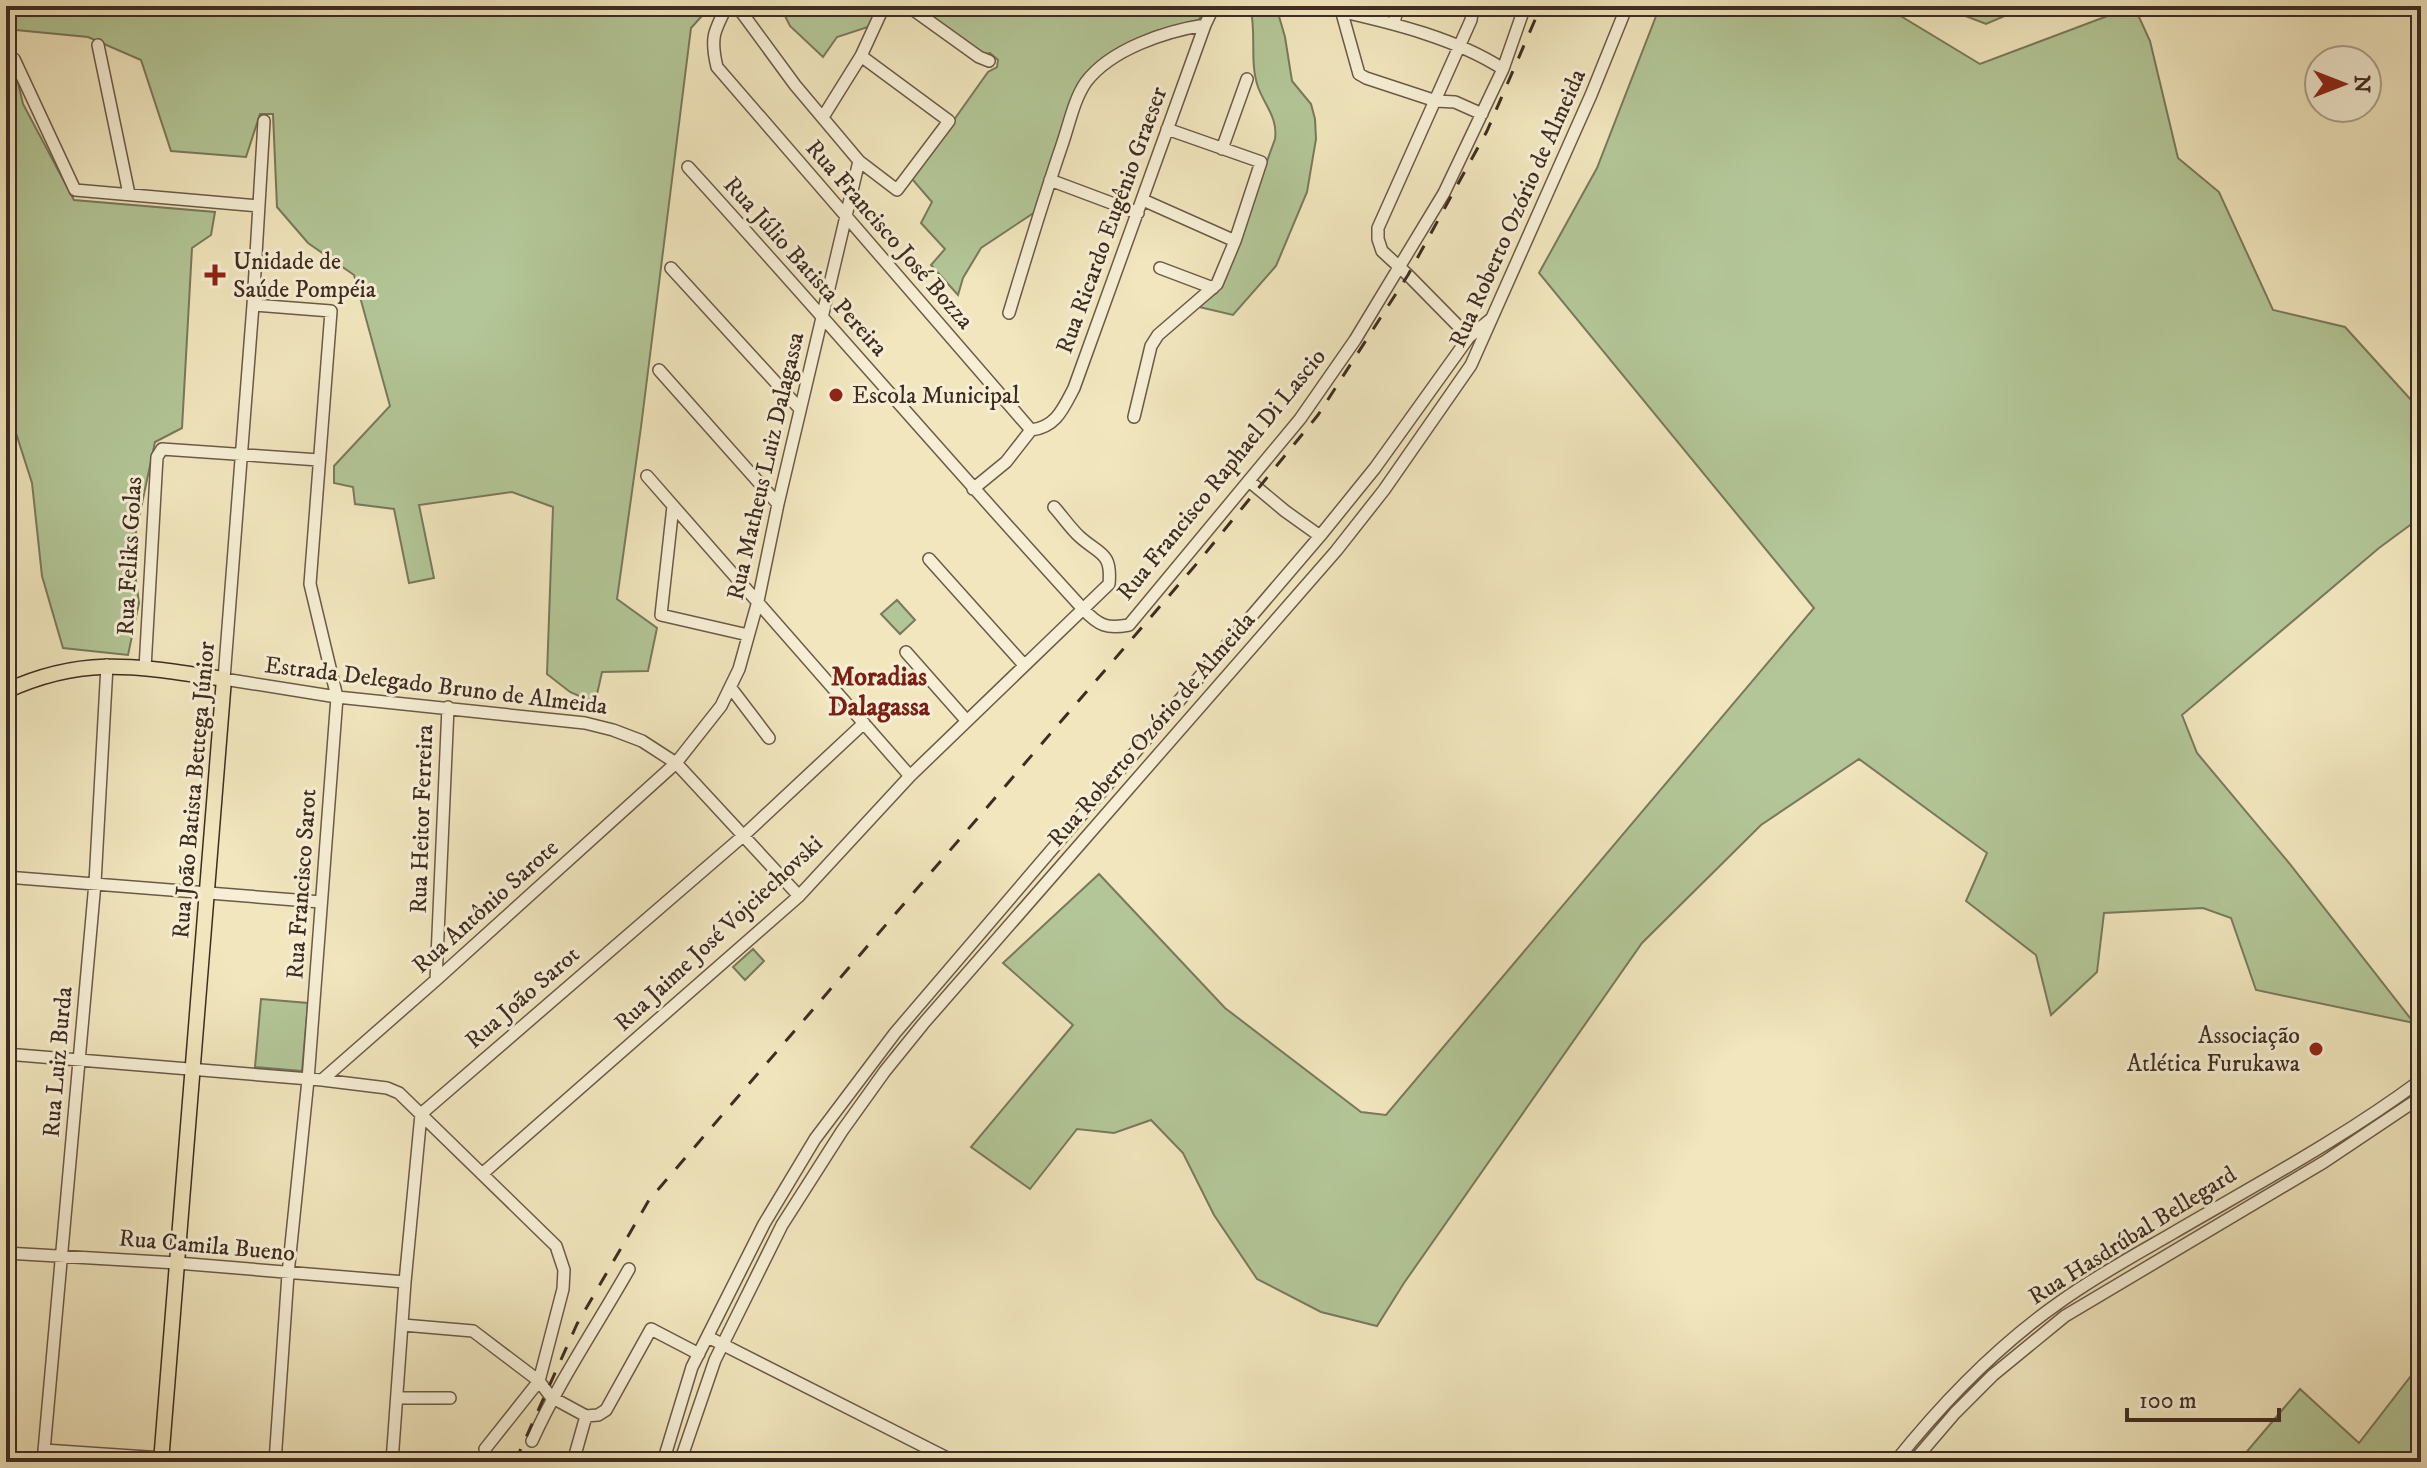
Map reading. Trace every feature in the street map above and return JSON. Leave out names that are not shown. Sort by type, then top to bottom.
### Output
[{"type":"main road","name":"Estrada Delegado Bruno de Almeida","points":[[7,691],[68,669],[107,665],[224,679]]},
{"type":"main road","name":"Rua João Batista Bettega Júnior","points":[[162,1460],[224,679]]},
{"type":"street","name":"Rua Francisco José Bozza","points":[[727,6],[714,30],[712,46],[717,67],[1031,430]]},
{"type":"street","points":[[737,6],[795,85],[859,161],[897,190],[949,121],[861,56]]},
{"type":"street","points":[[823,117],[861,56],[884,6]]},
{"type":"street","points":[[908,6],[989,61]]},
{"type":"street","name":"Rua Ricardo Eugênio Graeser","points":[[973,489],[1006,462],[1031,430],[1044,428],[1060,414],[1074,388],[1214,6]]},
{"type":"street","points":[[1394,23],[1398,6]]},
{"type":"street","points":[[1469,337],[1382,251],[1378,228],[1471,20],[1473,6]]},
{"type":"street","name":"Rua Francisco Raphael Di Lascio","points":[[1083,609],[1096,622],[1113,628],[1129,625],[1300,419],[1355,340],[1444,193],[1503,69],[1525,6]]},
{"type":"street","name":"Rua Roberto Ozório de Almeida","points":[[680,1462],[722,1344],[790,1211],[885,1071],[1356,526],[1458,385],[1476,356],[1494,316],[1627,6]]},
{"type":"street","points":[[1339,9],[1394,23],[1480,54],[1503,69]]},
{"type":"street","points":[[1339,9],[1359,74],[1436,101],[1455,102],[1482,114]]},
{"type":"street","points":[[1009,313],[1050,180],[1086,82],[1139,44],[1162,34],[1205,25]]},
{"type":"street","points":[[98,45],[129,194]]},
{"type":"street","points":[[14,59],[75,190],[258,206]]},
{"type":"street","points":[[1222,149],[1247,79]]},
{"type":"street","name":"Rua João Batista Bettega Júnior","points":[[224,679],[243,455],[264,121]]},
{"type":"street","points":[[1134,417],[1151,346],[1158,335],[1217,284],[1261,162],[1167,129]]},
{"type":"street","name":"Rua Matheus Luiz Dalagassa","points":[[676,763],[721,706],[731,688],[748,635],[859,161]]},
{"type":"street","name":"Rua Júlio Batista Pereira","points":[[688,167],[1083,609]]},
{"type":"street","points":[[1050,180],[1138,213]]},
{"type":"street","points":[[1143,200],[1235,241]]},
{"type":"street","points":[[671,268],[800,409]]},
{"type":"street","points":[[1160,268],[1213,288]]},
{"type":"street","name":"Rua Francisco Sarot","points":[[253,305],[331,311],[310,584],[337,697],[275,1462]]},
{"type":"street","points":[[663,1462],[688,1378],[725,1300],[776,1202],[832,1115],[895,1033],[1320,536],[1375,468],[1469,337],[1494,316]]},
{"type":"street","points":[[659,370],[778,504]]},
{"type":"street","name":"Rua Feliks Golas","points":[[145,668],[157,457],[162,449],[243,455]]},
{"type":"street","points":[[243,455],[319,460]]},
{"type":"street","points":[[647,476],[910,776]]},
{"type":"street","points":[[1249,481],[1320,536]]},
{"type":"street","points":[[673,506],[661,615],[748,635]]},
{"type":"street","name":"Rua Jaime José Vojciechovski","points":[[482,1174],[799,896],[910,776],[1109,584],[1110,569],[1103,553],[1080,537],[1054,507]]},
{"type":"street","points":[[929,559],[1024,665]]},
{"type":"street","points":[[906,652],[966,720]]},
{"type":"street","points":[[6,661],[7,691]]},
{"type":"street","name":"Rua Luiz Burda","points":[[44,1456],[95,883],[107,665]]},
{"type":"street","name":"Estrada Delegado Bruno de Almeida","points":[[224,679],[337,697],[585,723],[613,730],[642,741],[676,763],[799,896]]},
{"type":"street","points":[[731,688],[769,738]]},
{"type":"street","name":"Rua Heitor Ferreira","points":[[436,980],[448,707]]},
{"type":"street","name":"Rua João Sarot","points":[[421,1114],[743,836],[864,723]]},
{"type":"street","name":"Rua Antônio Sarote","points":[[322,1080],[676,763]]},
{"type":"street","points":[[1081,818],[1092,829]]},
{"type":"street","points":[[1049,855],[1061,866]]},
{"type":"street","points":[[6,877],[321,902]]},
{"type":"street","points":[[895,1033],[907,1043]]},
{"type":"street","points":[[6,1054],[322,1080],[387,1088],[399,1093],[556,1246],[564,1270],[563,1289],[539,1381],[485,1449]]},
{"type":"street","points":[[873,1062],[885,1071]]},
{"type":"street","name":"Rua Hasdrúbal Bellegard","points":[[1895,1462],[1950,1398],[1991,1357],[2059,1303],[2109,1270],[2328,1143],[2421,1080]]},
{"type":"street","name":"Rua Hasdrúbal Bellegard","points":[[1913,1462],[1993,1375],[2065,1316],[2324,1162],[2421,1097]]},
{"type":"street","points":[[392,1462],[421,1114]]},
{"type":"street","points":[[832,1115],[847,1124]]},
{"type":"street","points":[[776,1202],[790,1211]]},
{"type":"street","name":"Rua Camila Bueno","points":[[6,1253],[177,1263],[405,1282]]},
{"type":"street","points":[[532,1441],[551,1397],[629,1269]]},
{"type":"street","points":[[725,1300],[740,1308]]},
{"type":"street","points":[[403,1325],[473,1331],[539,1381],[551,1397],[586,1416],[603,1414],[606,1410],[651,1329],[699,1354]]},
{"type":"street","points":[[708,1337],[955,1462]]},
{"type":"street","points":[[398,1398],[450,1398]]},
{"type":"street","points":[[573,1462],[586,1416]]},
{"type":"street","points":[[44,1456],[221,1462]]},
{"type":"green space","points":[[6,6],[711,6],[691,28],[617,599],[657,628],[648,671],[602,672],[595,703],[570,692],[547,674],[553,507],[512,492],[419,505],[434,578],[409,583],[394,509],[355,504],[353,487],[334,483],[334,466],[390,406],[354,275],[308,243],[277,207],[273,114],[260,114],[246,157],[171,151],[141,60],[88,37],[6,29]]},
{"type":"green space","points":[[780,6],[879,6],[868,27],[837,37],[823,57],[790,26]]},
{"type":"green space","points":[[915,6],[1205,6],[1199,20],[1156,31],[1089,72],[1035,212],[981,248],[963,278],[958,295],[931,265],[945,249],[921,223],[932,202],[912,179],[988,72],[997,67],[998,60],[990,53],[980,55]]},
{"type":"green space","points":[[1250,6],[1276,6],[1292,81],[1311,104],[1316,139],[1307,192],[1276,266],[1233,315],[1199,307],[1223,283],[1275,139],[1273,118],[1255,77]]},
{"type":"green space","points":[[1660,6],[1884,6],[1980,64],[2134,6],[2150,41],[2178,158],[2219,192],[2273,310],[2345,327],[2421,411],[2421,517],[2379,548],[2182,715],[2197,753],[2289,863],[2414,1023],[2256,990],[2231,918],[2203,908],[2104,913],[2097,972],[2051,1015],[2036,955],[1966,901],[1987,853],[1859,759],[1761,825],[1642,943],[1377,1326],[1321,1312],[1257,1279],[1214,1215],[1183,1153],[1151,1120],[1114,1133],[1077,1129],[1030,1189],[971,1147],[1073,1025],[1003,963],[1099,874],[1225,1008],[1361,1112],[1386,1115],[1814,608],[1539,273],[1597,168]]},
{"type":"green space","points":[[1940,6],[2028,6],[1986,24]]},
{"type":"green space","points":[[6,32],[23,104],[74,200],[215,212],[211,235],[192,248],[182,428],[155,442],[132,551],[139,603],[128,655],[63,648],[42,576],[32,483],[6,402]]},
{"type":"green space","points":[[897,600],[915,620],[900,634],[881,614]]},
{"type":"green space","points":[[753,949],[764,961],[745,980],[733,967]]},
{"type":"green space","points":[[261,999],[308,1003],[302,1071],[255,1067]]},
{"type":"green space","points":[[2421,1363],[2421,1462],[2238,1462],[2300,1389],[2359,1443]]},
{"type":"railway","points":[[515,1462],[577,1324],[649,1200],[1199,561],[1318,415],[1408,275],[1487,131],[1541,6]]},
{"type":"place","name":"Unidade de Saúde Pompéia","points":[[215,275]]},
{"type":"place","name":"Escola Municipal","points":[[836,395]]},
{"type":"place","name":"Associação Atlética Furukawa","points":[[2316,1049]]},
{"type":"district","name":"Moradias Dalagassa","points":[[879,691]]}]
